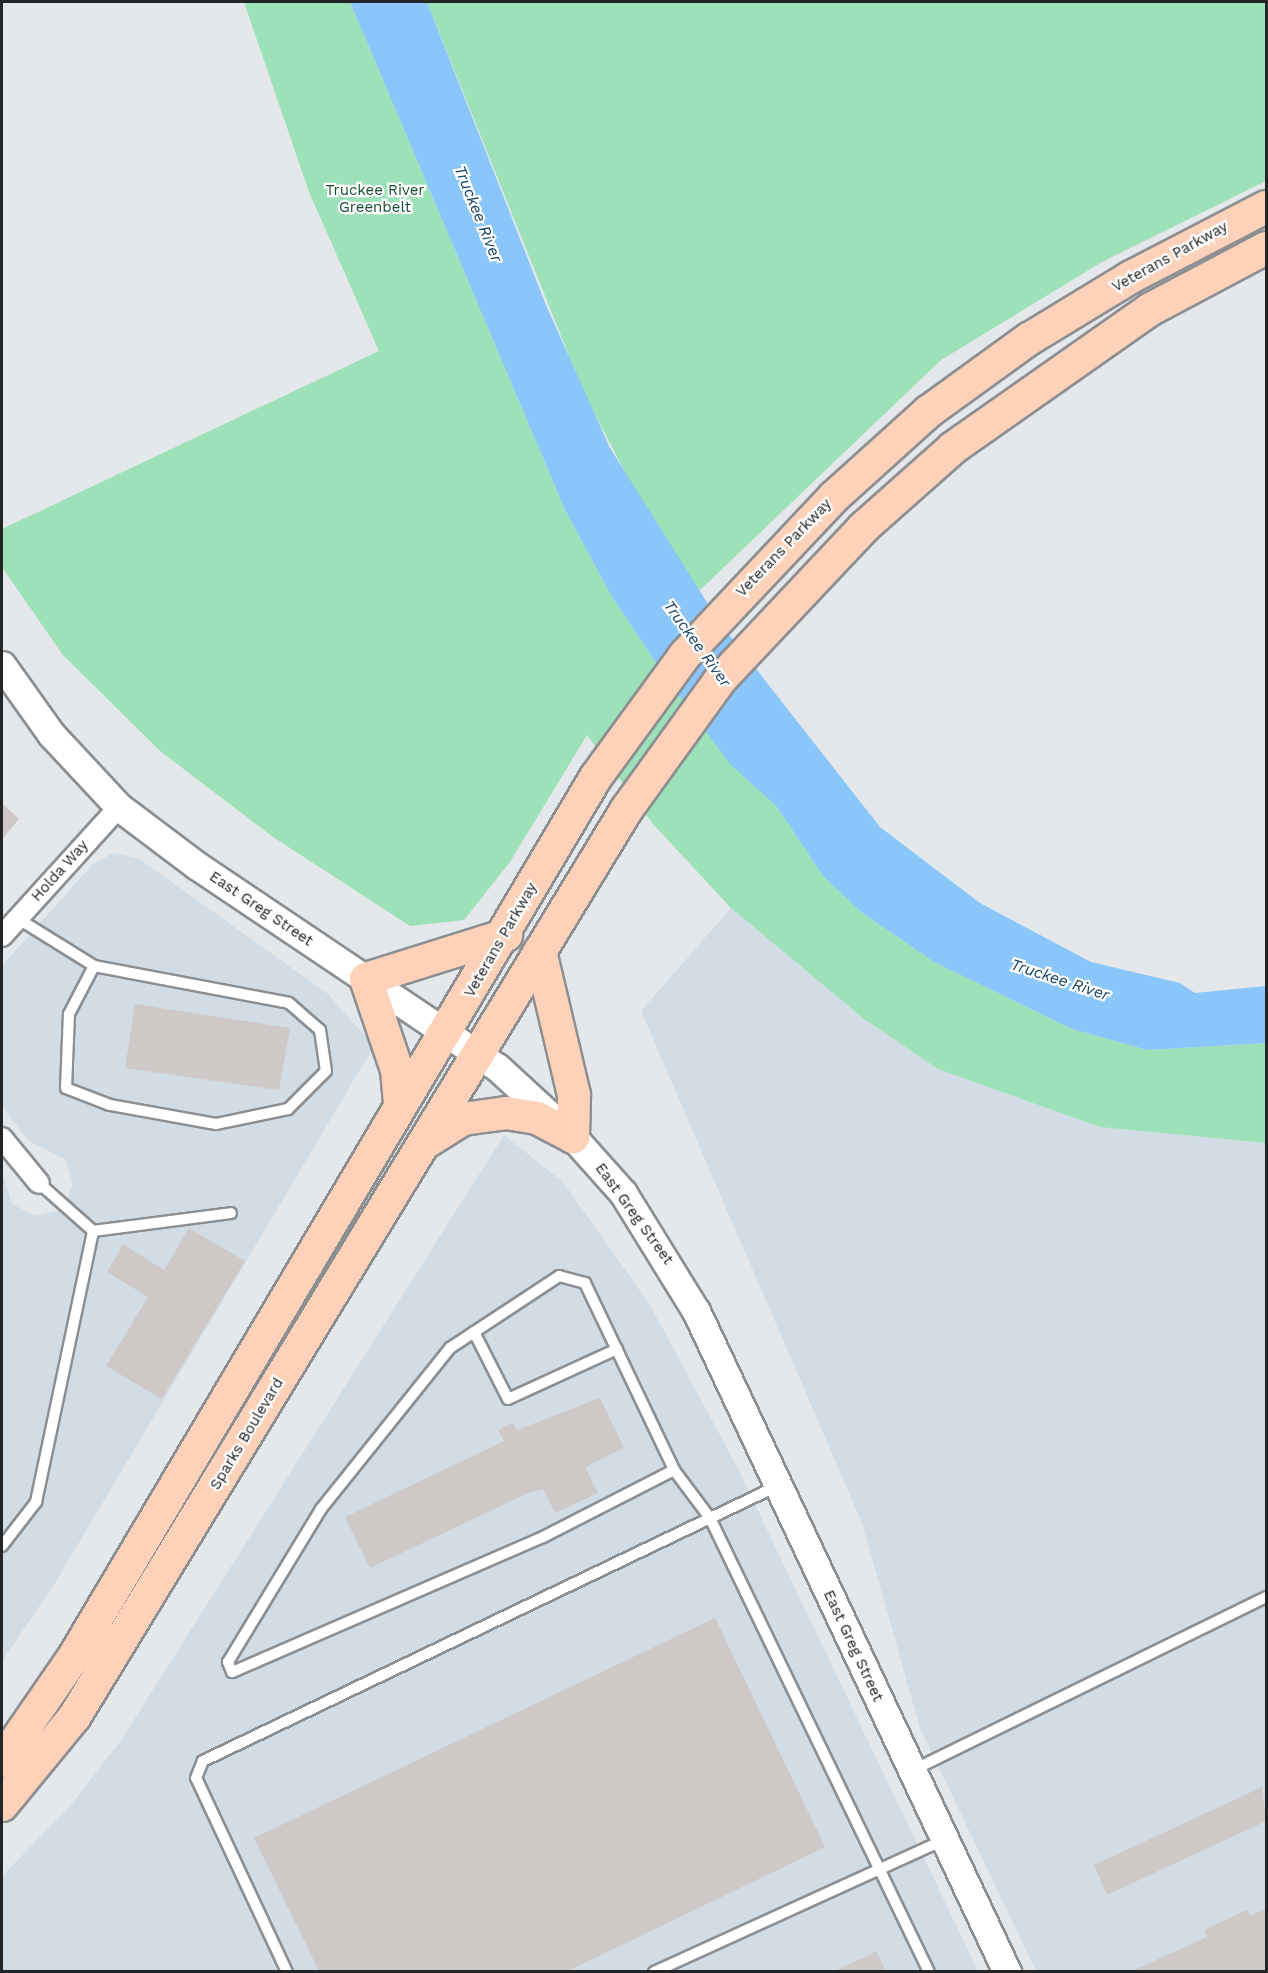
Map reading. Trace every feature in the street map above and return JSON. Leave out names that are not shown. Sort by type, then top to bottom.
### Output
[{"type":"main road","name":"Veterans Parkway","points":[[446,1034],[506,935],[563,832],[637,714],[685,655],[834,496],[928,412],[1111,289],[1266,207]]},
{"type":"main road","points":[[478,1053],[597,856],[720,680],[863,528],[953,448],[1054,374],[1151,309],[1266,248]]},
{"type":"main road","name":"East Greg Street","points":[[3,673],[51,734],[119,807],[196,866],[446,1034],[478,1053],[573,1137],[642,1220],[696,1311],[1007,1971]]},
{"type":"main road","points":[[400,1104],[401,1086],[366,979],[506,935]]},
{"type":"main road","points":[[421,1147],[442,1129],[484,1114],[537,1118],[573,1137],[574,1095],[540,951]]},
{"type":"main road","points":[[2,1761],[75,1654],[400,1104],[446,1034]]},
{"type":"main road","name":"Sparks Boulevard","points":[[2,1805],[75,1716],[478,1053]]},
{"type":"street","name":"Holda Way","points":[[2,936],[119,807]]},
{"type":"street","points":[[2,1138],[39,1182]]},
{"type":"lane","points":[[17,918],[94,966],[289,1003],[320,1030],[326,1071],[288,1109],[216,1124],[110,1105],[66,1088],[69,1014],[94,966]]},
{"type":"lane","points":[[39,1182],[93,1231],[231,1213]]},
{"type":"lane","points":[[2,1546],[36,1502],[93,1231]]},
{"type":"lane","points":[[674,1470],[543,1537],[232,1672],[228,1662],[321,1509],[450,1348],[559,1276],[585,1283],[674,1470],[710,1518],[929,1971]]},
{"type":"lane","points":[[474,1332],[508,1400],[617,1349]]},
{"type":"lane","points":[[287,1971],[196,1778],[203,1761],[771,1489]]},
{"type":"lane","points":[[911,1771],[1266,1597]]},
{"type":"lane","points":[[654,1971],[944,1840]]},
{"type":"shaded area","points":[[113,853],[138,858],[328,994],[374,1046],[55,1583],[2,1661],[2,1171],[12,1204],[35,1216],[60,1210],[73,1186],[66,1160],[29,1141],[2,1107],[2,966],[92,865]]},
{"type":"shaded area","points":[[731,908],[864,1019],[938,1069],[1100,1127],[1266,1143],[1266,1971],[1036,1971],[920,1728],[862,1523],[641,1011]]},
{"type":"shaded area","points":[[504,1135],[563,1182],[650,1305],[737,1467],[978,1971],[2,1972],[2,1876],[70,1806],[120,1742]]},
{"type":"green space","name":"Truckee River Greenbelt","points":[[244,2],[350,2],[565,510],[612,597],[665,676],[777,807],[823,876],[861,912],[934,962],[1072,1029],[1147,1050],[1266,1043],[1266,1143],[1100,1127],[938,1069],[864,1019],[731,908],[653,824],[587,735],[510,862],[464,920],[410,926],[273,837],[160,751],[62,654],[2,567],[2,529],[379,351],[309,192]]},
{"type":"green space","points":[[427,2],[1266,2],[1266,181],[1102,262],[941,360],[699,591],[644,509],[584,393]]},
{"type":"water","name":"Truckee River","points":[[350,2],[427,2],[546,305],[610,448],[720,623],[880,827],[980,903],[1091,962],[1180,983],[1195,993],[1266,986],[1266,1043],[1147,1050],[1072,1029],[934,962],[861,912],[823,876],[777,807],[730,764],[665,676],[612,597],[565,510]]},
{"type":"building","points":[[2,803],[19,819],[2,839]]},
{"type":"building","points":[[135,1004],[290,1028],[279,1090],[125,1068]]},
{"type":"building","points":[[189,1228],[245,1261],[162,1399],[106,1366],[148,1297],[107,1272],[123,1244],[164,1270]]},
{"type":"building","points":[[600,1398],[624,1448],[585,1467],[598,1493],[555,1513],[543,1489],[528,1493],[370,1568],[345,1517],[504,1441],[498,1430],[513,1423],[517,1430]]},
{"type":"building","points":[[715,1618],[825,1847],[568,1971],[319,1971],[254,1838]]},
{"type":"building","points":[[1262,1787],[1266,1821],[1107,1895],[1094,1865]]},
{"type":"building","points":[[1266,1909],[1266,1971],[1132,1971],[1207,1937],[1204,1930],[1247,1910],[1250,1916]]},
{"type":"building","points":[[876,1951],[886,1971],[834,1971],[867,1956]]}]
